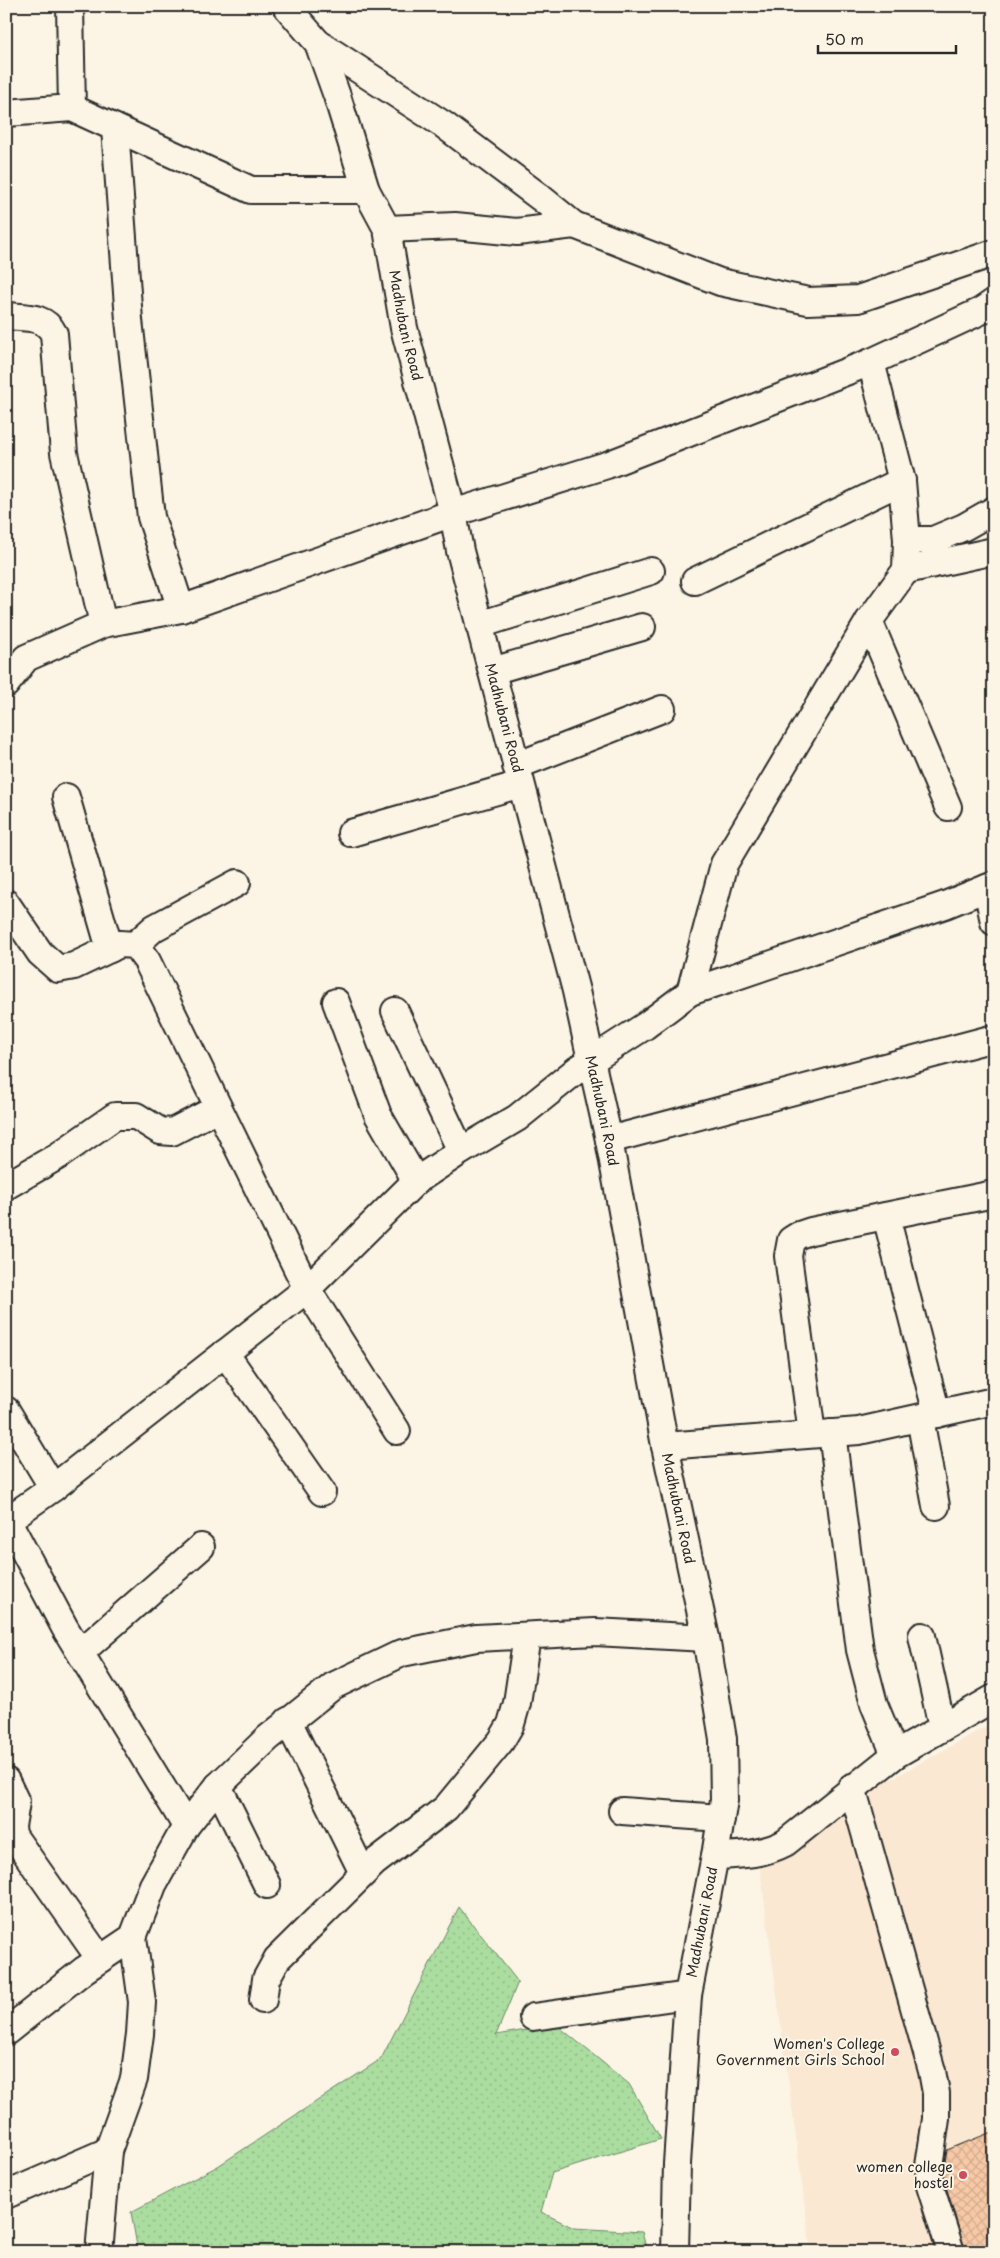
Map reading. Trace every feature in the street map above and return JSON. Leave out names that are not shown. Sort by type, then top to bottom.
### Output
[{"type":"street","points":[[70,6],[72,108]]},
{"type":"street","name":"Madhubani Road","points":[[286,6],[318,43],[337,96],[366,190],[386,229],[404,328],[453,513],[460,551],[479,625],[576,991],[609,1140],[665,1446],[706,1638],[723,1739],[724,1800],[688,1995],[677,2164],[675,2252]]},
{"type":"street","points":[[318,43],[444,125],[541,198],[574,226],[720,282],[808,301],[858,299],[994,253]]},
{"type":"street","points":[[6,113],[72,108],[251,190],[366,190]]},
{"type":"street","points":[[115,128],[129,320],[151,517],[181,609]]},
{"type":"street","points":[[386,229],[455,226],[517,232],[574,226]]},
{"type":"street","points":[[6,684],[26,658],[104,624],[181,609],[453,513],[606,466],[871,362],[994,302]]},
{"type":"street","points":[[6,316],[38,318],[50,325],[54,334],[64,453],[104,624]]},
{"type":"street","points":[[690,992],[724,864],[869,621],[906,570],[907,540],[902,481],[871,362]]},
{"type":"street","points":[[695,581],[902,481]]},
{"type":"street","points":[[907,540],[933,540],[964,527],[994,510]]},
{"type":"street","points":[[906,570],[994,551]]},
{"type":"street","points":[[479,625],[651,571]]},
{"type":"street","points":[[869,621],[948,807]]},
{"type":"street","points":[[492,671],[642,627]]},
{"type":"street","points":[[351,833],[519,775],[662,709]]},
{"type":"street","points":[[66,798],[122,947],[147,961],[307,1289],[397,1431]]},
{"type":"street","points":[[6,903],[40,953],[58,969],[74,966],[122,947],[237,883]]},
{"type":"street","points":[[186,1826],[65,1628],[7,1521],[53,1488],[307,1289],[416,1181],[461,1150],[517,1118],[591,1060],[646,1026],[690,992],[945,905],[990,886],[994,922]]},
{"type":"street","points":[[336,1002],[378,1115],[416,1181]]},
{"type":"street","points":[[395,1011],[461,1150]]},
{"type":"street","points":[[609,1140],[994,1038]]},
{"type":"street","points":[[6,1186],[58,1156],[115,1116],[136,1116],[160,1131],[172,1132],[218,1108]]},
{"type":"street","points":[[895,1755],[874,1704],[860,1650],[788,1248],[792,1240],[799,1235],[994,1194]]},
{"type":"street","points":[[886,1216],[929,1416],[936,1506]]},
{"type":"street","points":[[225,1353],[322,1492]]},
{"type":"street","points":[[665,1446],[858,1432],[994,1401]]},
{"type":"street","points":[[6,1410],[53,1488]]},
{"type":"street","points":[[81,1652],[201,1547]]},
{"type":"street","points":[[99,2252],[108,2150],[134,2079],[140,2034],[142,2002],[133,1937],[153,1885],[186,1826],[218,1786],[288,1721],[333,1686],[402,1654],[476,1638],[595,1632],[706,1638]]},
{"type":"street","points":[[263,2000],[266,1979],[277,1959],[388,1850],[446,1808],[501,1741],[511,1724],[517,1702],[527,1636]]},
{"type":"street","points":[[922,1636],[942,1727]]},
{"type":"street","points":[[715,1856],[758,1853],[771,1850],[784,1843],[852,1787],[895,1755],[994,1698]]},
{"type":"street","points":[[288,1721],[363,1873]]},
{"type":"street","points":[[6,1781],[16,1802],[12,1826],[13,1835],[100,1959]]},
{"type":"street","points":[[218,1786],[266,1885]]},
{"type":"street","points":[[852,1787],[932,2071],[936,2102],[929,2166],[930,2186],[952,2252]]},
{"type":"street","points":[[622,1811],[721,1818]]},
{"type":"street","points":[[10,2021],[133,1937]]},
{"type":"street","points":[[533,2017],[688,1995]]},
{"type":"street","points":[[6,2195],[108,2150]]},
{"type":"shaded area","name":"Women's College Government Girls School","points":[[994,1722],[994,2252],[811,2252],[758,1853]]},
{"type":"green space","points":[[459,1907],[518,1982],[496,2035],[557,2025],[629,2084],[661,2139],[552,2173],[541,2212],[574,2228],[642,2232],[647,2252],[138,2252],[131,2212],[218,2166],[381,2059]]},
{"type":"building","name":"women college hostel","points":[[994,2131],[994,2252],[966,2252],[945,2183],[944,2167],[947,2150]]},
{"type":"place","name":"Women's College Government Girls School","points":[[895,2052]]},
{"type":"place","name":"women college hostel","points":[[963,2175]]}]
